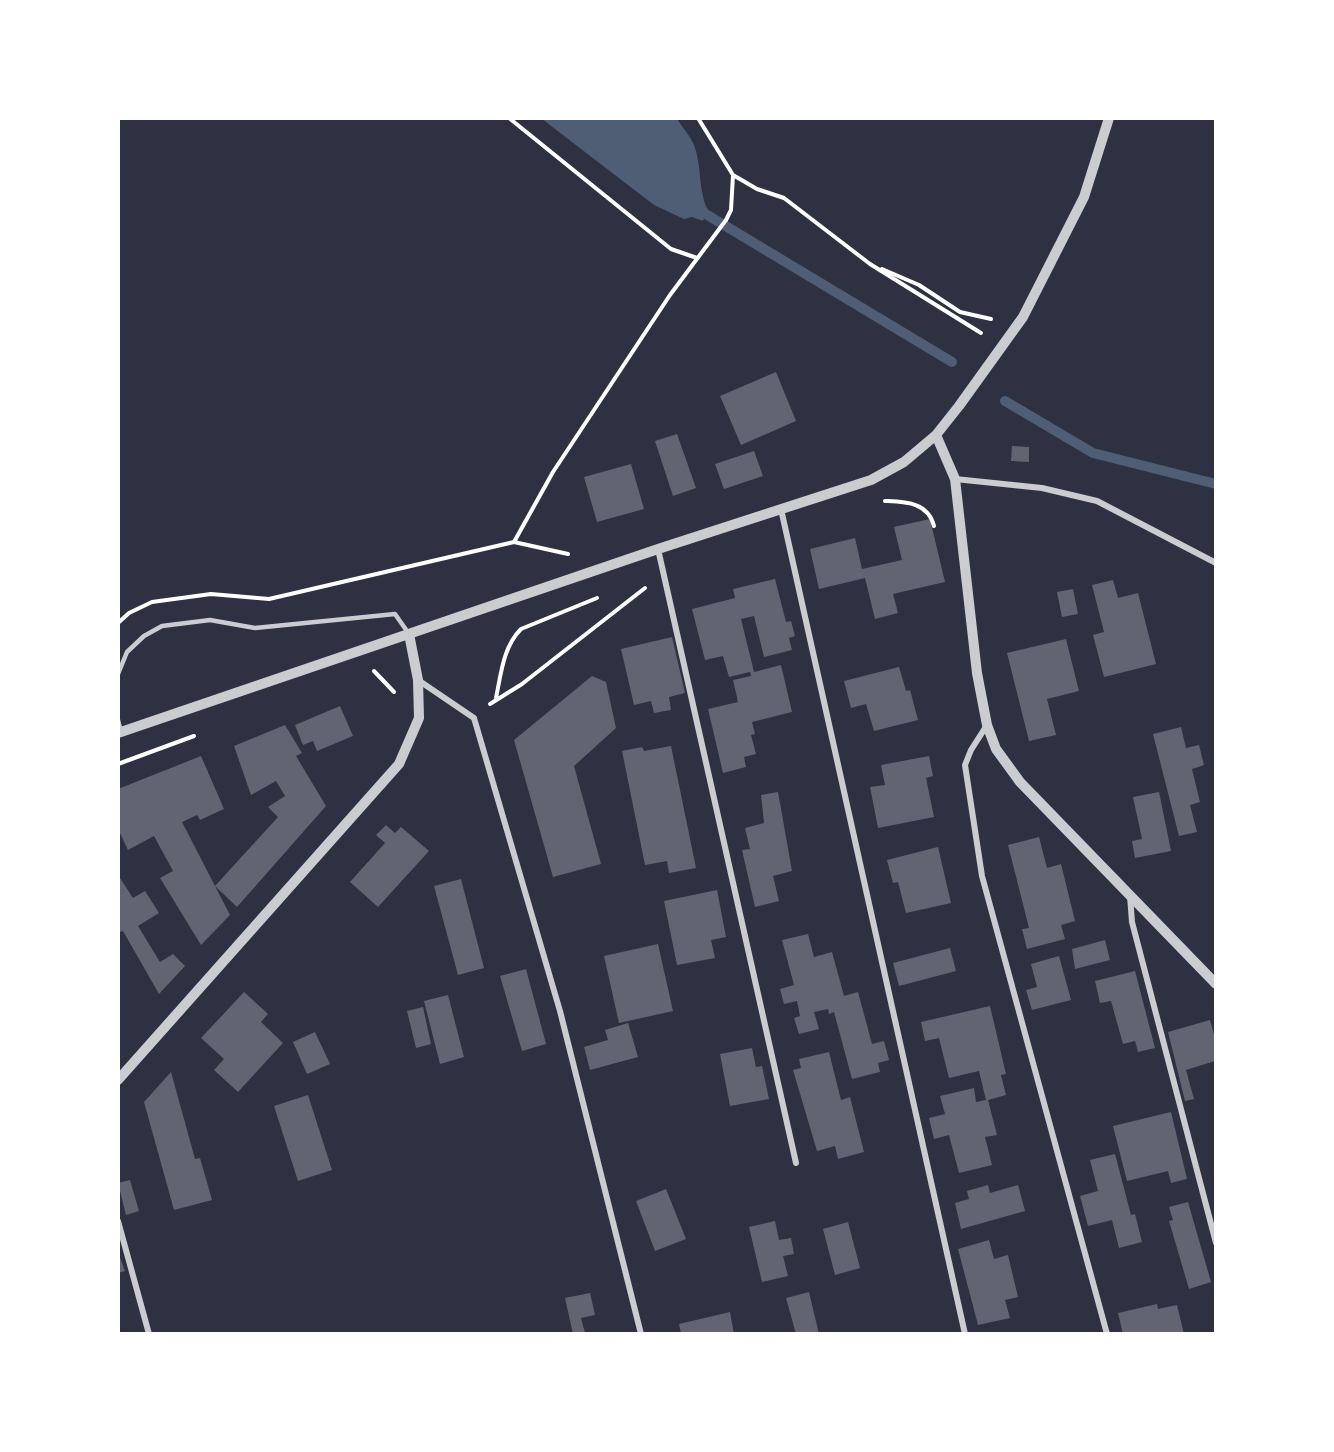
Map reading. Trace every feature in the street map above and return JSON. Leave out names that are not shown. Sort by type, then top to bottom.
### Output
[{"type":"street","points":[[120,733],[658,549],[872,480],[904,462],[936,435],[994,360],[1028,308],[1084,197],[1109,118]]},
{"type":"street","points":[[936,435],[955,479],[977,673],[987,725],[996,749],[1020,782],[1215,984]]},
{"type":"street","points":[[955,479],[1042,488],[1097,501],[1215,563]]},
{"type":"street","points":[[782,509],[965,1334]]},
{"type":"street","points":[[658,549],[796,1163]]},
{"type":"street","points":[[118,1080],[399,764],[419,718],[418,680],[409,634]]},
{"type":"street","points":[[418,680],[474,718],[560,1011],[641,1334]]},
{"type":"street","points":[[987,725],[971,750],[965,765],[982,876],[1107,1334]]},
{"type":"street","points":[[1130,895],[1132,922],[1215,1243]]},
{"type":"street","points":[[118,1221],[149,1334]]},
{"type":"lane","points":[[118,674],[127,652],[144,636],[162,626],[186,622],[210,620],[255,628],[394,614],[409,634]]},
{"type":"lane","points":[[118,720],[120,733]]},
{"type":"path","points":[[509,118],[671,249],[697,258]]},
{"type":"path","points":[[698,118],[733,175],[757,189],[784,198],[870,264],[986,336]]},
{"type":"path","points":[[514,542],[553,472],[697,258],[720,231],[731,210],[733,175]]},
{"type":"path","points":[[870,264],[919,285],[960,312],[995,320],[991,328]]},
{"type":"path","points":[[883,501],[910,502],[924,508],[932,518],[934,529]]},
{"type":"path","points":[[118,623],[129,613],[152,602],[211,594],[269,599],[514,542],[575,555],[564,559]]},
{"type":"path","points":[[474,718],[496,699],[522,684],[665,573]]},
{"type":"path","points":[[496,699],[507,652],[512,638],[521,629],[537,620],[601,597]]},
{"type":"path","points":[[372,669],[419,718]]},
{"type":"path","points":[[118,764],[196,735]]},
{"type":"water","points":[[542,119],[677,119],[695,148],[703,195],[708,210],[703,221],[692,217],[684,219],[654,205]]},
{"type":"building","points":[[776,372],[796,421],[741,445],[720,396]]},
{"type":"building","points":[[677,434],[696,488],[673,496],[655,441]]},
{"type":"building","points":[[1012,446],[1029,447],[1029,462],[1011,461]]},
{"type":"building","points":[[754,451],[763,476],[724,489],[715,464]]},
{"type":"building","points":[[631,464],[644,509],[597,522],[584,477]]},
{"type":"building","points":[[930,519],[945,582],[893,594],[898,613],[875,619],[865,578],[819,589],[810,549],[855,538],[862,569],[902,560],[894,527]]},
{"type":"building","points":[[775,579],[786,622],[791,621],[795,636],[789,638],[792,650],[764,657],[754,616],[741,619],[754,672],[781,665],[792,712],[752,722],[755,734],[751,735],[756,754],[744,757],[746,767],[723,773],[708,709],[738,702],[733,680],[751,676],[750,672],[729,677],[723,656],[705,660],[692,609],[735,598],[733,589]]},
{"type":"building","points":[[1113,580],[1118,598],[1138,593],[1156,664],[1104,677],[1093,635],[1104,632],[1092,585]]},
{"type":"building","points":[[1073,589],[1078,614],[1062,617],[1057,592]]},
{"type":"building","points":[[672,637],[685,693],[669,697],[671,710],[654,713],[651,701],[634,705],[621,649]]},
{"type":"building","points":[[1066,639],[1079,691],[1047,699],[1056,735],[1029,741],[1007,653]]},
{"type":"building","points":[[899,667],[906,691],[910,690],[918,720],[874,731],[866,704],[851,708],[844,681]]},
{"type":"building","points":[[592,676],[606,682],[616,728],[574,766],[601,864],[553,877],[514,740]]},
{"type":"building","points":[[340,706],[353,736],[317,751],[313,741],[303,745],[295,725]]},
{"type":"building","points":[[285,725],[302,753],[296,756],[326,806],[237,907],[215,886],[278,817],[268,807],[285,796],[276,781],[251,795],[234,746]]},
{"type":"building","points":[[1181,727],[1186,748],[1199,745],[1204,765],[1192,769],[1200,802],[1190,805],[1197,832],[1179,836],[1153,734]]},
{"type":"building","points":[[671,746],[696,868],[669,873],[667,861],[645,865],[622,751],[642,747],[644,751]]},
{"type":"building","points":[[201,756],[224,809],[200,820],[197,815],[182,822],[230,915],[201,945],[160,878],[173,871],[154,836],[128,850],[118,829],[118,789]]},
{"type":"building","points":[[929,756],[933,776],[926,778],[934,817],[878,828],[870,787],[885,785],[881,765]]},
{"type":"building","points":[[778,792],[792,871],[773,876],[779,901],[755,907],[742,850],[750,849],[745,828],[764,823],[761,795]]},
{"type":"building","points":[[1159,792],[1171,851],[1135,858],[1132,841],[1142,839],[1133,797]]},
{"type":"building","points":[[386,825],[395,833],[401,827],[429,851],[378,907],[350,882],[385,843],[376,835]]},
{"type":"building","points":[[1039,837],[1047,868],[1061,864],[1075,921],[1061,925],[1065,939],[1027,949],[1022,929],[1029,928],[1008,845]]},
{"type":"building","points":[[938,847],[951,903],[906,913],[898,882],[893,883],[887,860]]},
{"type":"building","points":[[118,875],[133,898],[145,891],[159,913],[138,926],[160,962],[173,954],[185,966],[159,994],[123,931],[118,933]]},
{"type":"building","points":[[461,879],[484,968],[458,975],[434,886]]},
{"type":"building","points":[[717,890],[726,937],[711,940],[715,958],[677,965],[664,901]]},
{"type":"building","points":[[808,934],[814,957],[832,952],[844,996],[858,992],[872,1044],[884,1041],[889,1060],[878,1063],[880,1072],[852,1079],[834,1012],[829,1014],[828,1009],[814,1012],[819,1029],[799,1034],[794,1018],[800,1016],[797,1001],[784,1004],[780,989],[794,985],[782,940]]},
{"type":"building","points":[[1105,940],[1110,960],[1075,969],[1072,949]]},
{"type":"building","points":[[658,944],[673,1011],[619,1023],[604,956]]},
{"type":"building","points":[[950,948],[956,971],[899,986],[893,963]]},
{"type":"building","points":[[1059,956],[1071,1000],[1032,1010],[1026,990],[1037,987],[1031,964]]},
{"type":"building","points":[[526,969],[546,1044],[522,1051],[500,976]]},
{"type":"building","points":[[1135,971],[1155,1048],[1138,1052],[1135,1041],[1123,1044],[1111,1001],[1100,1003],[1095,981]]},
{"type":"building","points":[[244,992],[268,1014],[261,1022],[283,1043],[238,1092],[214,1070],[224,1059],[201,1038]]},
{"type":"building","points":[[448,995],[464,1057],[440,1064],[424,1001]]},
{"type":"building","points":[[990,1006],[1006,1074],[1001,1075],[1006,1095],[988,1100],[997,1135],[985,1137],[992,1165],[959,1173],[949,1135],[934,1139],[929,1118],[945,1114],[940,1096],[974,1088],[976,1102],[986,1100],[979,1071],[949,1078],[939,1038],[925,1041],[921,1022]]},
{"type":"building","points":[[423,1007],[431,1044],[416,1048],[407,1011]]},
{"type":"building","points":[[1210,1020],[1215,1038],[1215,1061],[1186,1070],[1194,1099],[1185,1101],[1168,1032]]},
{"type":"building","points":[[628,1023],[638,1057],[590,1070],[584,1047],[608,1040],[605,1030]]},
{"type":"building","points":[[315,1032],[330,1064],[307,1074],[293,1042]]},
{"type":"building","points":[[752,1048],[756,1067],[762,1066],[769,1099],[730,1106],[720,1054]]},
{"type":"building","points":[[829,1052],[841,1100],[850,1097],[864,1152],[838,1159],[835,1146],[817,1151],[793,1070],[801,1068],[799,1059]]},
{"type":"building","points":[[171,1072],[195,1159],[200,1158],[212,1200],[174,1210],[144,1102]]},
{"type":"building","points":[[308,1095],[332,1170],[298,1181],[274,1106]]},
{"type":"building","points":[[1171,1112],[1187,1179],[1171,1183],[1168,1171],[1127,1181],[1113,1126]]},
{"type":"building","points":[[1115,1154],[1131,1215],[1135,1214],[1142,1242],[1119,1248],[1112,1220],[1088,1226],[1080,1196],[1098,1191],[1090,1160]]},
{"type":"building","points":[[130,1180],[139,1211],[126,1215],[118,1183]]},
{"type":"building","points":[[988,1185],[990,1193],[1018,1185],[1025,1211],[961,1229],[955,1203],[969,1199],[967,1191]]},
{"type":"building","points":[[666,1189],[686,1239],[655,1251],[636,1201]]},
{"type":"building","points":[[1188,1202],[1211,1282],[1189,1289],[1169,1221],[1173,1220],[1169,1207]]},
{"type":"building","points":[[775,1221],[779,1240],[791,1238],[794,1254],[783,1256],[788,1276],[762,1282],[749,1227]]},
{"type":"building","points":[[848,1222],[860,1268],[835,1275],[823,1229]]},
{"type":"building","points":[[989,1240],[994,1259],[1008,1255],[1018,1297],[1005,1300],[1010,1318],[978,1325],[958,1249]]},
{"type":"building","points":[[118,1252],[125,1271],[118,1273]]},
{"type":"building","points":[[809,1292],[819,1334],[796,1334],[786,1298]]},
{"type":"building","points":[[590,1293],[595,1315],[581,1318],[585,1333],[573,1334],[565,1298]]},
{"type":"building","points":[[1157,1304],[1158,1309],[1177,1305],[1184,1334],[1123,1334],[1118,1313]]},
{"type":"building","points":[[730,1312],[734,1334],[681,1334],[679,1324]]},
{"type":"waterway","points":[[694,207],[952,362]]},
{"type":"waterway","points":[[1005,401],[1093,453],[1216,484]]}]
